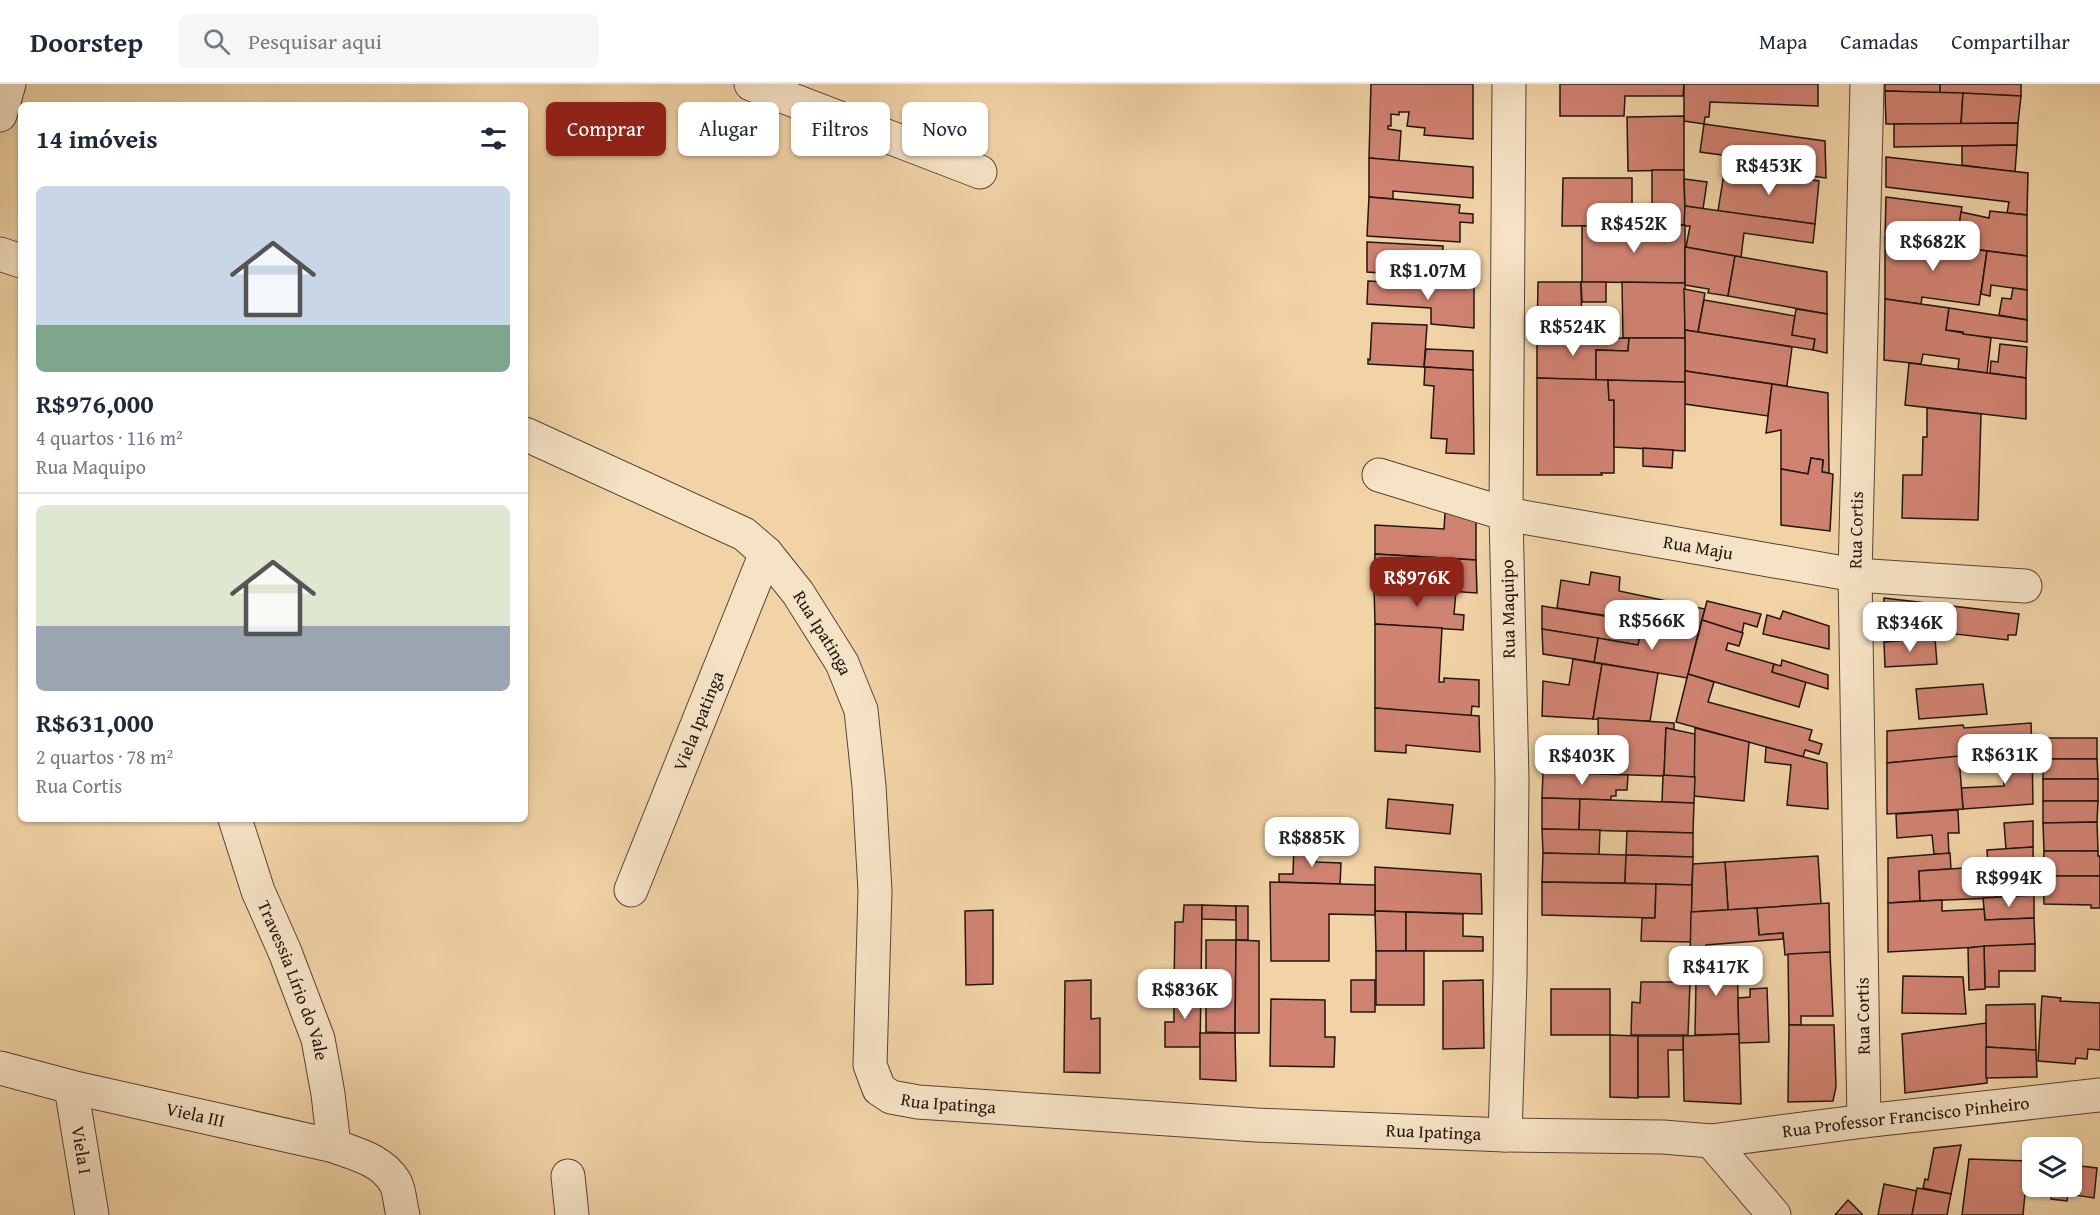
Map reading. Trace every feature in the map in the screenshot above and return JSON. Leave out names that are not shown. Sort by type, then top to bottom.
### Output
[{"type":"street","points":[[0,115],[9,84]]},
{"type":"street","points":[[751,84],[980,172]]},
{"type":"street","name":"Rua Maquipo","points":[[1505,1135],[1510,977],[1512,780],[1506,514],[1509,84]]},
{"type":"street","name":"Rua Cortis","points":[[1864,1121],[1856,575],[1867,84]]},
{"type":"street","points":[[0,254],[18,260]]},
{"type":"street","name":"Rua Ipatinga","points":[[528,435],[744,534],[766,553],[798,592],[842,663],[861,710],[869,786],[875,891],[870,1065],[879,1089],[891,1097],[918,1102],[1011,1110],[1256,1125],[1505,1135],[1663,1137],[1711,1141]]},
{"type":"street","name":"Rua Maju","points":[[1379,475],[1506,514],[1856,575],[2025,586]]},
{"type":"street","name":"Viela Ipatinga","points":[[632,890],[766,553]]},
{"type":"street","name":"Travessia Lírio do Vale","points":[[236,822],[258,891],[285,952],[318,1039],[334,1146]]},
{"type":"street","name":"Viela III","points":[[0,1068],[72,1087],[334,1146],[362,1156],[376,1162],[387,1171],[396,1184],[403,1215]]},
{"type":"street","name":"Viela I","points":[[72,1087],[92,1215]]},
{"type":"street","name":"Rua Professor Francisco Pinheiro","points":[[1711,1141],[1864,1121],[2100,1095]]},
{"type":"street","points":[[1711,1141],[1774,1215]]},
{"type":"street","points":[[568,1176],[572,1215]]},
{"type":"building","points":[[1371,84],[1473,84],[1473,139],[1424,135],[1425,128],[1407,126],[1409,112],[1399,112],[1399,115],[1391,114],[1391,126],[1388,126],[1388,129],[1401,131],[1399,161],[1369,158]]},
{"type":"building","points":[[1560,84],[1684,84],[1683,96],[1625,96],[1624,116],[1560,116]]},
{"type":"building","points":[[1684,84],[1818,84],[1818,106],[1710,102],[1709,117],[1705,117],[1704,124],[1684,121]]},
{"type":"building","points":[[1885,84],[1940,84],[1940,93],[1885,91]]},
{"type":"building","points":[[1940,84],[2021,84],[2021,96],[1940,93]]},
{"type":"building","points":[[1885,91],[1963,93],[1961,124],[1886,124]]},
{"type":"building","points":[[1963,93],[2021,96],[2018,123],[1961,124]]},
{"type":"building","points":[[1684,116],[1684,170],[1628,171],[1627,117]]},
{"type":"building","points":[[2018,123],[2017,145],[1894,147],[1894,124]]},
{"type":"building","points":[[1704,124],[1825,141],[1826,178],[1788,173],[1790,164],[1700,152]]},
{"type":"building","points":[[2017,145],[2015,172],[1962,165],[1962,146]]},
{"type":"building","points":[[1886,157],[2028,173],[2027,215],[2007,213],[2009,202],[1886,187]]},
{"type":"building","points":[[1369,158],[1473,167],[1473,198],[1393,191],[1393,199],[1369,197]]},
{"type":"building","points":[[1725,167],[1819,181],[1815,224],[1718,211]]},
{"type":"building","points":[[1652,170],[1684,170],[1685,225],[1652,225]]},
{"type":"building","points":[[1563,178],[1632,178],[1632,206],[1637,206],[1637,211],[1652,211],[1652,225],[1562,226]]},
{"type":"building","points":[[1684,179],[1707,182],[1703,209],[1685,206]]},
{"type":"building","points":[[1369,197],[1460,205],[1459,213],[1473,214],[1473,223],[1460,222],[1460,242],[1367,236]]},
{"type":"building","points":[[1886,197],[1962,207],[1956,247],[1885,238]]},
{"type":"building","points":[[1685,206],[1815,224],[1813,243],[1744,233],[1741,257],[1686,247],[1690,226],[1684,226]]},
{"type":"building","points":[[1990,211],[2027,215],[2027,256],[1956,247],[1961,212],[1989,218]]},
{"type":"building","points":[[1685,225],[1685,283],[1582,282],[1582,226]]},
{"type":"building","points":[[1885,238],[1987,251],[1979,305],[1922,297],[1921,304],[1885,299]]},
{"type":"building","points":[[1367,242],[1443,246],[1441,277],[1367,272]]},
{"type":"building","points":[[1685,247],[1735,256],[1728,296],[1708,293],[1709,289],[1685,285]]},
{"type":"building","points":[[1987,251],[2027,256],[2027,290],[1991,285],[1990,296],[1981,294]]},
{"type":"building","points":[[1735,256],[1827,272],[1827,314],[1728,296]]},
{"type":"building","points":[[1368,281],[1474,287],[1474,328],[1431,324],[1431,308],[1367,304]]},
{"type":"building","points":[[1538,282],[1581,282],[1582,339],[1537,339]]},
{"type":"building","points":[[1581,282],[1606,282],[1606,302],[1582,302]]},
{"type":"building","points":[[1622,282],[1685,283],[1685,338],[1623,338]]},
{"type":"building","points":[[2013,288],[2027,290],[2027,320],[1999,315],[2002,298],[2011,299]]},
{"type":"building","points":[[1684,289],[1705,293],[1698,332],[1685,330]]},
{"type":"building","points":[[1885,299],[1949,308],[1946,330],[1991,338],[1987,373],[1958,369],[1959,359],[1923,354],[1921,364],[1884,360]]},
{"type":"building","points":[[1704,300],[1795,316],[1792,335],[1815,339],[1813,350],[1698,332]]},
{"type":"building","points":[[1949,308],[2027,320],[2027,342],[1946,330]]},
{"type":"building","points":[[1796,309],[1827,314],[1827,353],[1813,350],[1815,339],[1792,335]]},
{"type":"building","points":[[1372,323],[1427,325],[1424,367],[1368,364]]},
{"type":"building","points":[[1685,330],[1792,347],[1787,386],[1685,371]]},
{"type":"building","points":[[1629,338],[1628,351],[1596,350],[1596,380],[1537,378],[1537,339]]},
{"type":"building","points":[[1629,338],[1685,338],[1685,382],[1596,380],[1596,350],[1628,351]]},
{"type":"building","points":[[2000,344],[2027,347],[2026,378],[1990,373],[1991,361],[1998,362]]},
{"type":"building","points":[[1426,349],[1473,351],[1473,370],[1424,367]]},
{"type":"building","points":[[1909,363],[2026,378],[2026,419],[1905,405]]},
{"type":"building","points":[[1425,367],[1473,370],[1474,454],[1446,453],[1447,439],[1431,438],[1434,386],[1424,385]]},
{"type":"building","points":[[1685,371],[1772,384],[1768,416],[1685,404]]},
{"type":"building","points":[[1537,378],[1608,380],[1609,400],[1614,400],[1614,473],[1537,475]]},
{"type":"building","points":[[1608,380],[1685,382],[1685,451],[1614,447],[1614,400],[1609,400]]},
{"type":"building","points":[[1772,384],[1828,393],[1829,473],[1822,472],[1823,460],[1811,458],[1808,474],[1781,469],[1781,430],[1766,433]]},
{"type":"building","points":[[1927,408],[1981,414],[1978,520],[1902,518],[1903,475],[1922,475],[1923,437],[1927,437]]},
{"type":"building","points":[[1643,448],[1673,450],[1672,468],[1643,466]]},
{"type":"building","points":[[1811,458],[1823,460],[1822,472],[1833,474],[1830,531],[1781,525],[1781,469],[1808,474]]},
{"type":"building","points":[[1445,513],[1476,514],[1476,560],[1375,554],[1375,525],[1444,529]]},
{"type":"building","points":[[1375,554],[1476,560],[1477,593],[1374,586]]},
{"type":"building","points":[[1591,572],[1620,577],[1619,591],[1705,609],[1699,630],[1557,608],[1561,580],[1589,585]]},
{"type":"building","points":[[1374,586],[1456,591],[1454,614],[1464,615],[1463,630],[1375,624]]},
{"type":"building","points":[[1884,598],[2019,614],[2016,635],[2008,635],[2008,640],[1884,629]]},
{"type":"building","points":[[1707,601],[1761,614],[1757,627],[1744,623],[1742,633],[1702,620]]},
{"type":"building","points":[[1542,606],[1661,625],[1660,632],[1642,628],[1638,645],[1542,629]]},
{"type":"building","points":[[1783,611],[1829,626],[1829,649],[1763,634],[1767,615],[1780,619]]},
{"type":"building","points":[[1702,620],[1743,633],[1739,646],[1728,643],[1726,650],[1774,664],[1772,672],[1806,682],[1799,707],[1688,674]]},
{"type":"building","points":[[1375,624],[1442,628],[1439,682],[1444,682],[1444,678],[1479,680],[1479,707],[1472,706],[1471,716],[1375,708]]},
{"type":"building","points":[[1661,625],[1699,630],[1687,678],[1594,662],[1598,638],[1638,645],[1642,628],[1660,632]]},
{"type":"building","points":[[1542,629],[1598,638],[1594,662],[1543,654]]},
{"type":"building","points":[[1935,638],[1937,664],[1885,667],[1884,642]]},
{"type":"building","points":[[1573,659],[1602,664],[1593,719],[1542,716],[1543,681],[1569,685]]},
{"type":"building","points":[[1782,660],[1828,675],[1828,689],[1772,672],[1774,664],[1781,666]]},
{"type":"building","points":[[1602,664],[1658,673],[1650,721],[1593,719]]},
{"type":"building","points":[[1688,674],[1714,682],[1708,702],[1812,730],[1809,740],[1822,744],[1819,754],[1805,750],[1803,757],[1676,722]]},
{"type":"building","points":[[1983,684],[1987,714],[1919,719],[1916,689]]},
{"type":"building","points":[[1375,708],[1479,716],[1480,752],[1406,745],[1406,753],[1375,751]]},
{"type":"building","points":[[1598,718],[1674,723],[1674,730],[1666,728],[1664,776],[1599,774]]},
{"type":"building","points":[[2031,723],[2032,750],[1887,763],[1887,731]]},
{"type":"building","points":[[1666,728],[1695,734],[1695,777],[1664,776]]},
{"type":"building","points":[[1695,728],[1749,742],[1744,801],[1694,796]]},
{"type":"building","points":[[2043,738],[2097,738],[2097,759],[2043,759]]},
{"type":"building","points":[[1572,739],[1598,740],[1599,774],[1572,773]]},
{"type":"building","points":[[1766,747],[1827,763],[1828,809],[1787,805],[1791,765],[1765,762]]},
{"type":"building","points":[[2032,750],[2033,804],[1963,809],[1961,788],[2004,786],[2001,752]]},
{"type":"building","points":[[1959,756],[1963,809],[1887,814],[1887,763]]},
{"type":"building","points":[[2043,759],[2097,759],[2098,779],[2043,779]]},
{"type":"building","points":[[1543,772],[1628,775],[1627,790],[1616,790],[1616,796],[1611,796],[1611,800],[1542,798]]},
{"type":"building","points":[[1663,775],[1695,777],[1694,803],[1662,802]]},
{"type":"building","points":[[2043,779],[2098,779],[2098,801],[2043,801]]},
{"type":"building","points":[[1542,798],[1580,799],[1579,830],[1542,829]]},
{"type":"building","points":[[1388,799],[1453,805],[1450,834],[1386,828]]},
{"type":"building","points":[[1580,799],[1694,803],[1693,833],[1579,830]]},
{"type":"building","points":[[2043,801],[2098,801],[2097,822],[2043,823]]},
{"type":"building","points":[[1958,810],[1959,833],[1948,833],[1949,854],[1934,854],[1932,835],[1897,838],[1896,814]]},
{"type":"building","points":[[2033,821],[2033,847],[2006,849],[2004,823]]},
{"type":"building","points":[[2097,822],[2098,851],[2044,851],[2043,823]]},
{"type":"building","points":[[1542,829],[1600,830],[1599,855],[1543,853]]},
{"type":"building","points":[[1627,831],[1693,833],[1693,857],[1626,855]]},
{"type":"building","points":[[1294,845],[1318,846],[1316,862],[1341,863],[1340,884],[1279,882],[1279,874],[1293,874]]},
{"type":"building","points":[[2033,847],[2034,895],[1996,898],[1994,866],[1988,867],[1987,850]]},
{"type":"building","points":[[2044,851],[2098,851],[2100,876],[2043,876]]},
{"type":"building","points":[[1543,853],[1626,855],[1625,883],[1542,882]]},
{"type":"building","points":[[1950,853],[1951,869],[1919,871],[1920,901],[1888,903],[1888,858]]},
{"type":"building","points":[[1626,855],[1693,857],[1692,885],[1625,883]]},
{"type":"building","points":[[1818,856],[1821,904],[1728,910],[1725,862]]},
{"type":"building","points":[[1725,862],[1728,910],[1691,912],[1693,864]]},
{"type":"building","points":[[1994,866],[1996,898],[1920,901],[1919,871]]},
{"type":"building","points":[[1375,867],[1481,874],[1482,914],[1375,911]]},
{"type":"building","points":[[2043,876],[2100,876],[2100,908],[2091,908],[2091,905],[2044,904]]},
{"type":"building","points":[[1270,882],[1375,885],[1375,915],[1329,914],[1329,961],[1271,961]]},
{"type":"building","points":[[1542,882],[1656,884],[1655,918],[1542,915]]},
{"type":"building","points":[[1656,884],[1692,885],[1691,942],[1641,941],[1642,918],[1655,918]]},
{"type":"building","points":[[2034,895],[2034,918],[1985,920],[1983,898]]},
{"type":"building","points":[[1942,900],[1942,911],[1984,909],[1985,920],[2034,918],[2035,944],[1888,952],[1888,903]]},
{"type":"building","points":[[1829,903],[1830,952],[1785,955],[1783,933],[1759,935],[1757,908]]},
{"type":"building","points":[[1184,905],[1202,905],[1201,989],[1174,988],[1175,922],[1183,922]]},
{"type":"building","points":[[1202,905],[1236,906],[1236,920],[1202,919]]},
{"type":"building","points":[[1236,906],[1248,906],[1248,940],[1236,940]]},
{"type":"building","points":[[1757,908],[1759,935],[1783,933],[1783,939],[1706,945],[1708,960],[1690,961],[1691,912]]},
{"type":"building","points":[[993,910],[993,984],[966,985],[965,911]]},
{"type":"building","points":[[1375,911],[1406,912],[1406,951],[1376,951]]},
{"type":"building","points":[[1406,912],[1463,914],[1463,936],[1483,937],[1483,951],[1406,951]]},
{"type":"building","points":[[1206,940],[1236,940],[1235,1033],[1206,1032]]},
{"type":"building","points":[[1236,940],[1259,941],[1259,1033],[1235,1033]]},
{"type":"building","points":[[2035,944],[2035,971],[1999,971],[1999,987],[1985,987],[1984,946]]},
{"type":"building","points":[[1984,946],[1985,989],[1969,990],[1968,948]]},
{"type":"building","points":[[1376,951],[1424,951],[1424,1005],[1376,1005]]},
{"type":"building","points":[[1830,952],[1833,1016],[1801,1016],[1801,1025],[1789,1025],[1788,954]]},
{"type":"building","points":[[1737,959],[1739,1034],[1695,1035],[1696,982],[1690,982],[1690,961]]},
{"type":"building","points":[[1903,976],[1963,977],[1966,1014],[1902,1013]]},
{"type":"building","points":[[1091,980],[1091,1019],[1100,1018],[1100,1073],[1064,1072],[1065,981]]},
{"type":"building","points":[[1351,980],[1375,980],[1375,1012],[1351,1012]]},
{"type":"building","points":[[1483,980],[1484,1048],[1443,1049],[1443,981]]},
{"type":"building","points":[[1641,982],[1690,982],[1688,1035],[1631,1035],[1632,1002],[1640,1003]]},
{"type":"building","points":[[1174,988],[1201,989],[1200,1047],[1165,1047],[1165,1022],[1174,1022]]},
{"type":"building","points":[[1767,988],[1769,1042],[1739,1043],[1738,998],[1750,997],[1750,989]]},
{"type":"building","points":[[1551,989],[1610,989],[1610,1035],[1551,1035]]},
{"type":"building","points":[[2042,996],[2061,998],[2060,1001],[2100,1003],[2100,1050],[2088,1049],[2087,1059],[2076,1058],[2075,1064],[2038,1061]]},
{"type":"building","points":[[1271,999],[1325,1000],[1325,1037],[1335,1037],[1334,1067],[1270,1066]]},
{"type":"building","points":[[2035,1004],[2036,1050],[1986,1047],[1986,1005]]},
{"type":"building","points":[[1986,1023],[1987,1083],[1905,1093],[1902,1034]]},
{"type":"building","points":[[1789,1025],[1834,1025],[1836,1087],[1833,1101],[1788,1102]]},
{"type":"building","points":[[1200,1033],[1235,1033],[1236,1081],[1200,1079]]},
{"type":"building","points":[[1739,1034],[1741,1104],[1684,1101],[1683,1036]]},
{"type":"building","points":[[1610,1035],[1638,1036],[1638,1098],[1610,1097]]},
{"type":"building","points":[[1638,1036],[1683,1036],[1683,1050],[1668,1050],[1669,1097],[1638,1097]]},
{"type":"building","points":[[1986,1047],[2036,1050],[2037,1077],[1986,1078]]},
{"type":"building","points":[[1961,1145],[1951,1194],[1923,1188],[1925,1179],[1928,1180],[1934,1148]]},
{"type":"building","points":[[1969,1159],[2022,1161],[2022,1197],[2025,1197],[2023,1215],[1962,1215]]},
{"type":"building","points":[[2082,1166],[2097,1168],[2094,1198],[2082,1196]]},
{"type":"building","points":[[1884,1184],[1917,1191],[1912,1215],[1878,1215]]},
{"type":"building","points":[[1917,1188],[1951,1194],[1947,1215],[1912,1215]]},
{"type":"building","points":[[2051,1197],[2068,1197],[2067,1201],[2051,1199]]},
{"type":"building","points":[[1848,1200],[1862,1214],[1835,1215]]}]
